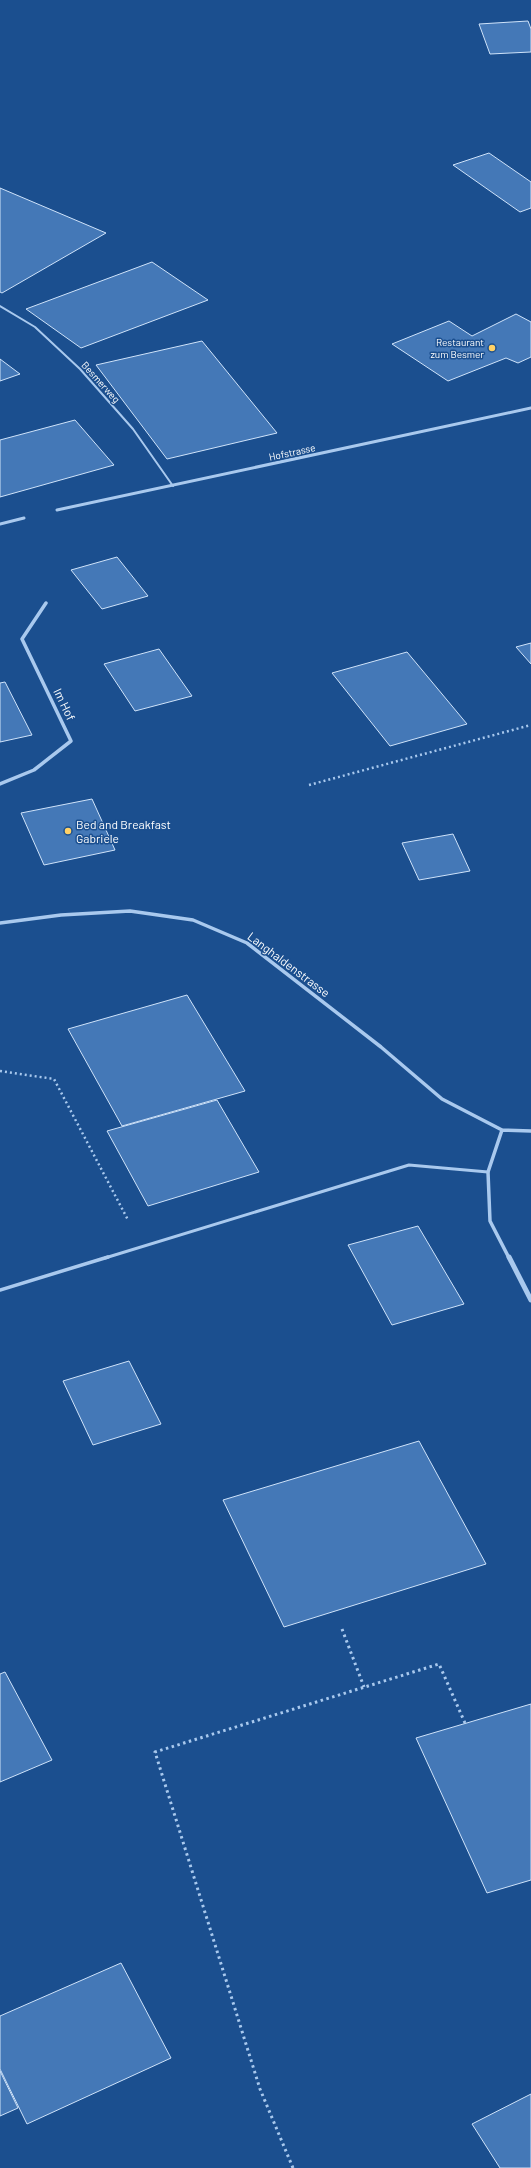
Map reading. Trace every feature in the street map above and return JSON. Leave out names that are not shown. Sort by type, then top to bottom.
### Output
[{"type":"street","name":"Hofstrasse","points":[[57,510],[531,408]]},
{"type":"street","points":[[0,524],[24,518]]},
{"type":"street","name":"Im Hof","points":[[0,784],[34,770],[71,741],[22,639],[46,603]]},
{"type":"street","name":"Langhaldenstrasse","points":[[0,924],[61,915],[130,911],[193,920],[247,943],[381,1047],[442,1099],[502,1130],[531,1131]]},
{"type":"street","points":[[502,1130],[488,1172],[490,1221],[531,1300]]},
{"type":"lane","name":"Besmerweg","points":[[0,306],[35,327],[80,369],[133,429],[173,486]]},
{"type":"lane","points":[[0,1290],[409,1165],[488,1172]]},
{"type":"path","points":[[309,785],[531,725]]},
{"type":"path","points":[[0,1071],[54,1079],[143,1247]]},
{"type":"path","points":[[342,1629],[364,1687]]},
{"type":"path","points":[[293,2168],[260,2089],[155,1752],[439,1664],[466,1723]]},
{"type":"building","points":[[528,21],[531,29],[531,52],[490,54],[479,24]]},
{"type":"building","points":[[489,153],[531,182],[531,208],[520,212],[453,165]]},
{"type":"building","points":[[0,188],[106,233],[2,293],[0,292]]},
{"type":"building","points":[[152,262],[208,300],[81,348],[26,309]]},
{"type":"building","points":[[516,314],[531,322],[531,357],[518,363],[506,358],[448,381],[392,344],[449,321],[472,336]]},
{"type":"building","points":[[202,341],[277,433],[167,459],[96,365]]},
{"type":"building","points":[[0,359],[20,374],[0,381]]},
{"type":"building","points":[[75,420],[114,465],[0,497],[0,440]]},
{"type":"building","points":[[117,557],[148,596],[102,609],[71,570]]},
{"type":"building","points":[[531,643],[531,664],[516,647]]},
{"type":"building","points":[[159,649],[192,696],[135,711],[104,664]]},
{"type":"building","points":[[407,652],[467,724],[390,746],[332,673]]},
{"type":"building","points":[[5,682],[32,735],[0,742],[0,683]]},
{"type":"building","name":"Bed and Breakfast Gabriele","points":[[92,799],[115,850],[44,865],[21,813]]},
{"type":"building","points":[[453,834],[470,871],[419,880],[402,843]]},
{"type":"building","points":[[187,995],[245,1091],[122,1126],[68,1029]]},
{"type":"building","points":[[217,1100],[259,1172],[148,1206],[107,1131]]},
{"type":"building","points":[[418,1226],[464,1304],[392,1325],[348,1245]]},
{"type":"building","points":[[129,1361],[161,1424],[93,1445],[63,1381]]},
{"type":"building","points":[[419,1441],[486,1564],[284,1627],[223,1500]]},
{"type":"building","points":[[5,1672],[52,1760],[0,1782],[0,1674]]},
{"type":"building","points":[[531,1704],[531,1880],[487,1893],[416,1738]]},
{"type":"building","points":[[121,1963],[171,2058],[27,2124],[0,2069],[0,2016]]},
{"type":"building","points":[[0,2071],[18,2108],[0,2116]]},
{"type":"building","points":[[531,2094],[531,2168],[500,2168],[472,2124]]},
{"type":"place","name":"Restaurant zum Besmer","points":[[492,348]]},
{"type":"place","name":"Bed and Breakfast Gabriele","points":[[68,831]]}]
